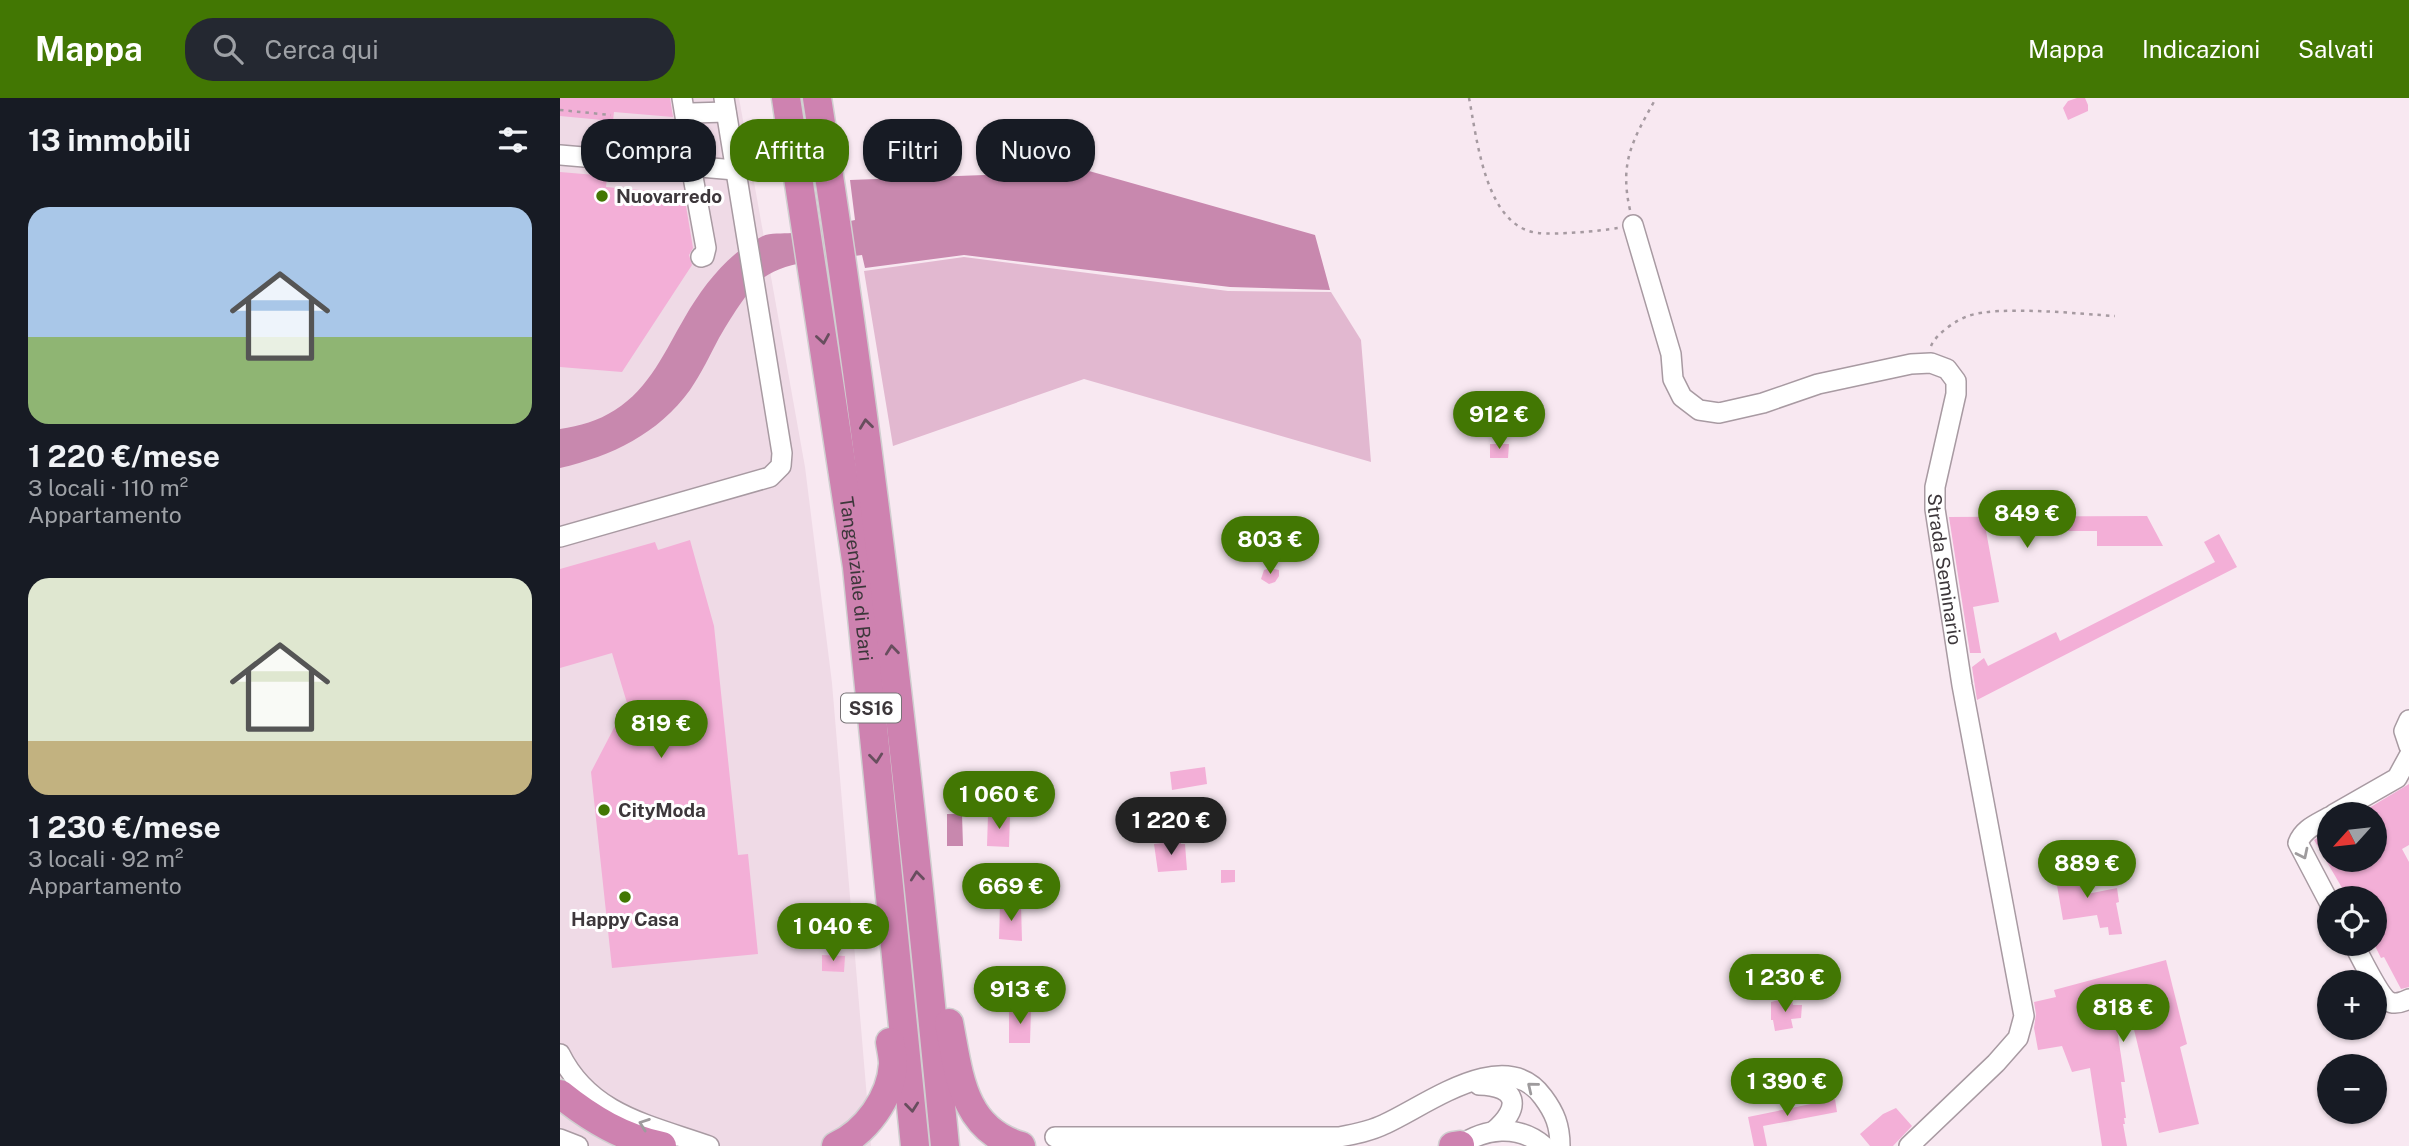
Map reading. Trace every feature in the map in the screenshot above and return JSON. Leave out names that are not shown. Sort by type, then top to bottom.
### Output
[{"type":"highway","name":"Tangenziale di Bari","points":[[786,98],[857,567],[915,1146]]},
{"type":"highway","name":"Tangenziale di Bari","points":[[817,98],[866,424],[925,943],[945,1146]]},
{"type":"highway","points":[[925,943],[947,1012],[960,1077],[970,1109],[986,1129],[1021,1146]]},
{"type":"highway","points":[[836,1146],[859,1131],[873,1115],[887,1089],[892,1064],[887,1007],[897,960]]},
{"type":"highway","points":[[560,1094],[613,1130],[635,1140],[662,1146]]},
{"type":"street","points":[[687,105],[725,105],[730,138]]},
{"type":"street","points":[[560,155],[581,157]]},
{"type":"street","points":[[694,182],[706,248],[704,256],[701,257]]},
{"type":"street","points":[[560,537],[770,477],[779,471],[783,461],[782,453],[737,182]]},
{"type":"street","points":[[1633,225],[1671,355],[1674,379],[1682,397],[1699,410],[1719,413],[1763,403],[1818,384],[1911,364],[1931,363]]},
{"type":"street","name":"Strada Seminario","points":[[1909,1146],[2011,1046],[2018,1038],[2024,1016],[1962,685],[1935,509],[1936,487],[1956,394],[1956,381],[1947,369],[1931,363]]},
{"type":"street","points":[[2355,802],[2397,778],[2409,757],[2404,731],[2409,720]]},
{"type":"street","points":[[2317,824],[2300,836],[2298,843],[2321,886]]},
{"type":"street","points":[[2361,956],[2388,1001],[2396,1003],[2409,999]]},
{"type":"street","points":[[560,1054],[575,1080],[591,1097],[621,1115],[709,1146]]},
{"type":"street","points":[[1055,1137],[1339,1137],[1383,1126],[1482,1077],[1504,1075],[1521,1078],[1537,1089],[1556,1119],[1560,1129],[1560,1146]]},
{"type":"street","points":[[1464,1084],[1493,1086],[1509,1093],[1512,1105],[1510,1112],[1506,1121],[1494,1131]]},
{"type":"street","points":[[1457,1146],[1473,1137],[1494,1131],[1522,1133],[1544,1146]]},
{"type":"street","points":[[560,1139],[578,1146]]},
{"type":"path","points":[[1469,98],[1494,200],[1507,216],[1536,233],[1614,229],[1633,225],[1625,177],[1636,130],[1656,98]]},
{"type":"path","points":[[560,110],[611,115]]},
{"type":"path","points":[[1931,363],[1929,351],[1934,341],[1968,316],[2004,311],[2115,316]]},
{"type":"shaded area","points":[[560,98],[739,98],[743,119],[730,119],[730,182],[754,182],[805,467],[832,683],[871,1146],[560,1146]]},
{"type":"shaded area","points":[[1095,173],[1315,235],[1330,290],[1230,287],[964,255],[865,268],[862,255],[798,264],[763,278],[751,290],[728,323],[690,390],[664,419],[616,450],[560,468],[560,429],[582,425],[602,417],[638,391],[656,368],[685,317],[717,271],[749,244],[768,234],[792,233],[855,220],[850,180],[962,182],[962,176],[976,175],[976,182],[1095,182]]},
{"type":"shaded area","points":[[964,257],[1228,291],[1331,292],[1361,340],[1371,462],[1084,379],[893,446],[864,271]]},
{"type":"shaded area","points":[[947,814],[962,814],[963,846],[947,846]]},
{"type":"building","points":[[560,98],[670,98],[673,117],[614,112],[613,119],[560,116]]},
{"type":"building","points":[[2085,98],[2088,111],[2068,120],[2063,108],[2068,101]]},
{"type":"building","points":[[560,172],[581,174],[581,182],[606,182],[606,187],[684,194],[693,248],[689,255],[692,265],[622,372],[560,367]]},
{"type":"building","points":[[1490,444],[1509,444],[1508,458],[1490,458]]},
{"type":"building","points":[[2147,516],[2163,546],[2097,546],[2097,531],[1986,531],[1999,602],[1973,607],[1981,653],[1970,653],[1949,517]]},
{"type":"building","points":[[2219,534],[2237,567],[1977,700],[1972,667],[1984,658],[1988,666],[2056,632],[2060,641],[2215,562],[2204,542]]},
{"type":"building","points":[[690,540],[714,626],[738,855],[748,854],[758,954],[612,968],[591,772],[627,703],[612,653],[560,668],[560,569],[655,542],[658,550]]},
{"type":"building","points":[[1264,570],[1279,570],[1279,576],[1275,582],[1269,584],[1261,579]]},
{"type":"building","points":[[1205,767],[1207,784],[1172,790],[1170,772]]},
{"type":"building","points":[[2409,784],[2409,845],[2402,849],[2409,862],[2409,987],[2401,989],[2384,957],[2380,956],[2387,956],[2387,886],[2341,886],[2333,872],[2387,872],[2387,802],[2379,802]]},
{"type":"building","points":[[988,815],[1010,815],[1009,847],[987,846]]},
{"type":"building","points":[[1181,841],[1181,844],[1185,844],[1187,870],[1158,872],[1154,844]]},
{"type":"building","points":[[2076,864],[2079,882],[2084,881],[2087,894],[2117,888],[2119,902],[2116,903],[2122,934],[2109,935],[2108,927],[2100,928],[2097,915],[2063,920],[2054,868]]},
{"type":"building","points":[[1221,870],[1235,870],[1235,882],[1221,883]]},
{"type":"building","points":[[1000,905],[1021,905],[1022,941],[999,939]]},
{"type":"building","points":[[822,955],[845,956],[844,972],[822,971]]},
{"type":"building","points":[[2166,960],[2187,1044],[2180,1047],[2199,1124],[2159,1133],[2130,1013],[2115,1016],[2125,1082],[2121,1082],[2127,1146],[2102,1146],[2090,1068],[2072,1072],[2062,1046],[2038,1050],[2034,1028],[2034,1002],[2056,997],[2054,990]]},
{"type":"building","points":[[1791,997],[1793,1005],[1802,1005],[1801,1018],[1791,1019],[1793,1028],[1775,1031],[1771,1020],[1771,1002]]},
{"type":"building","points":[[1009,1010],[1031,1010],[1030,1043],[1009,1043]]},
{"type":"building","points":[[1835,1099],[1837,1112],[1763,1126],[1767,1146],[1754,1146],[1748,1117]]},
{"type":"building","points":[[1896,1108],[1912,1126],[1893,1146],[1870,1146],[1860,1134],[1883,1114]]},
{"type":"place","name":"Nuovarredo","points":[[602,196]]},
{"type":"place","name":"CityModa","points":[[604,810]]},
{"type":"place","name":"Happy Casa","points":[[625,897]]}]
